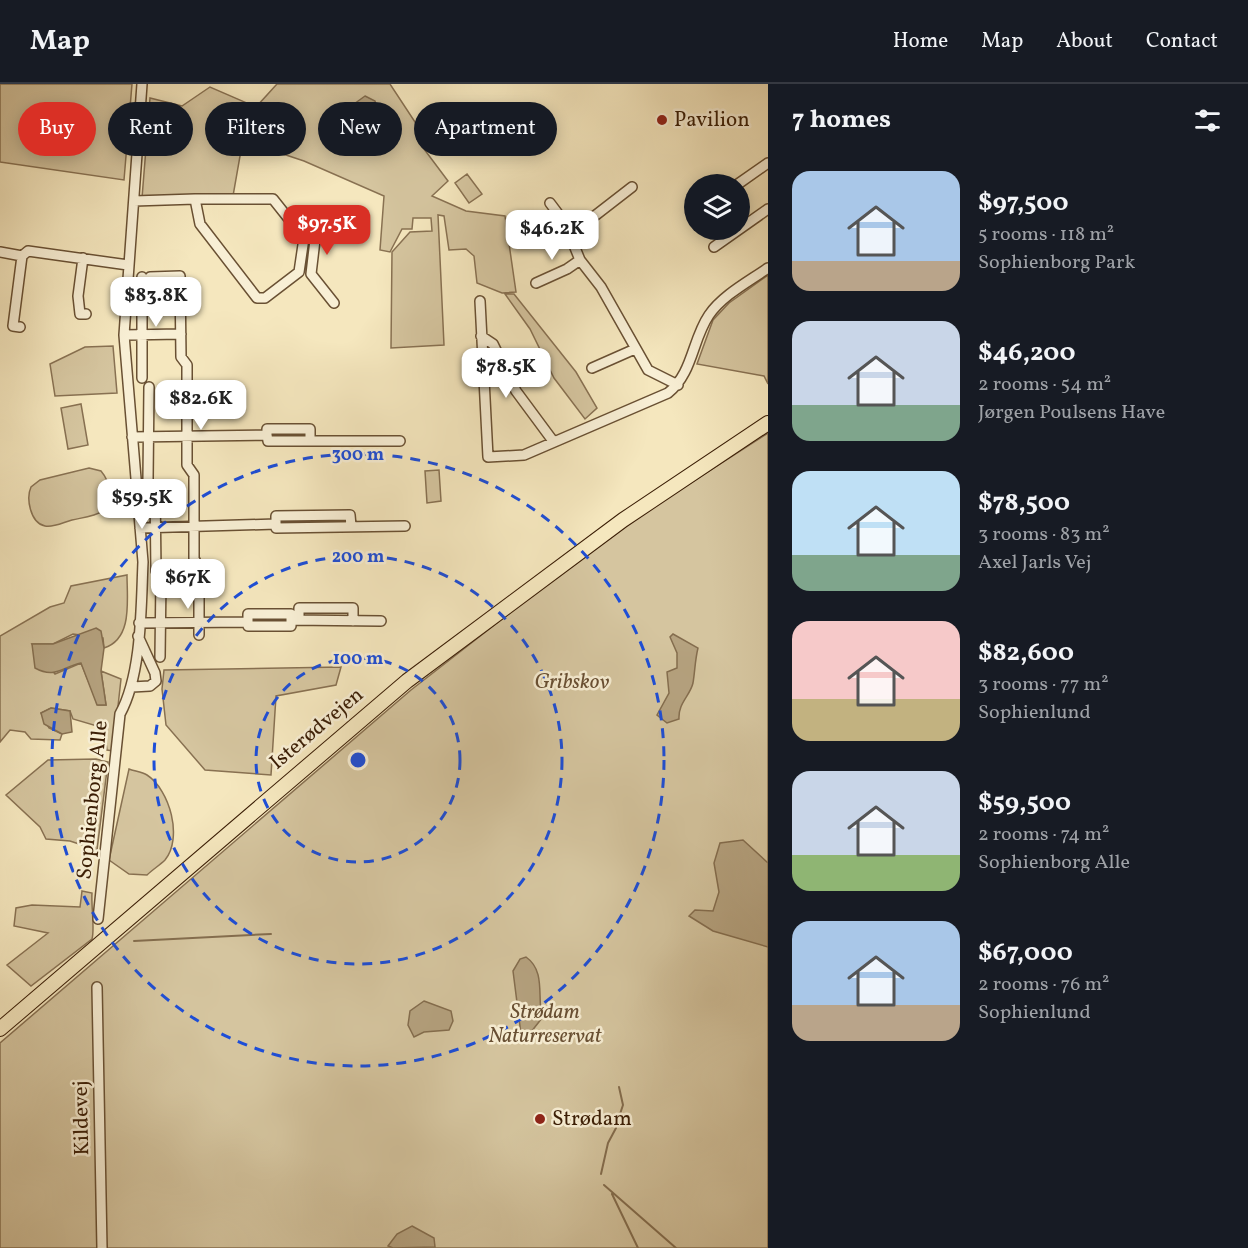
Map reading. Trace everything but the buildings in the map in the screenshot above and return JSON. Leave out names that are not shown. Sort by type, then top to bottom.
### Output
[{"type":"highway","name":"Isterødvejen","points":[[0,1029],[294,775],[407,681],[614,526],[768,423]]},
{"type":"street","name":"Sophienborg Alle","points":[[98,919],[120,714],[132,687],[143,562],[124,335],[142,84]]},
{"type":"street","points":[[750,176],[768,163]]},
{"type":"street","points":[[567,228],[592,218],[632,187]]},
{"type":"street","points":[[134,201],[195,199],[273,199],[304,238],[299,272],[265,297],[257,298],[200,224],[195,199]]},
{"type":"street","points":[[550,203],[567,228],[580,260],[601,287],[634,349],[654,375],[678,385]]},
{"type":"street","points":[[714,247],[768,209]]},
{"type":"street","points":[[334,303],[311,274],[315,240],[348,215]]},
{"type":"street","points":[[301,234],[320,237]]},
{"type":"street","points":[[20,327],[13,326],[22,256],[28,251],[128,265]]},
{"type":"street","points":[[0,252],[22,256]]},
{"type":"street","points":[[83,258],[78,296],[80,314],[87,314]]},
{"type":"street","points":[[536,283],[567,269],[580,260]]},
{"type":"street","points":[[480,301],[488,457],[524,455],[668,393],[678,385],[709,316],[722,301],[768,268]]},
{"type":"street","points":[[295,275],[314,278]]},
{"type":"street","points":[[142,378],[146,277],[180,276],[181,357],[187,365],[187,465],[194,475],[194,558],[198,569],[199,635]]},
{"type":"street","points":[[124,335],[181,334]]},
{"type":"street","points":[[481,336],[493,344],[516,391],[553,441]]},
{"type":"street","points":[[592,368],[634,349]]},
{"type":"street","points":[[148,479],[149,387]]},
{"type":"street","points":[[132,437],[267,435],[267,441],[400,441]]},
{"type":"street","points":[[155,488],[160,657]]},
{"type":"street","points":[[140,528],[276,524],[276,528],[405,526]]},
{"type":"street","points":[[139,623],[248,622],[248,614],[291,614],[295,620],[299,608],[352,608],[353,621],[381,621]]},
{"type":"street","name":"Sophienborg Alle","points":[[132,687],[150,687],[156,681],[155,673],[138,636]]},
{"type":"street","name":"Kildevej","points":[[97,987],[102,1248]]},
{"type":"green space","points":[[0,84],[132,84],[130,102],[108,102],[108,156],[126,156],[124,180],[0,162]]},
{"type":"green space","points":[[277,84],[390,84],[402,102],[318,102],[318,156],[402,156],[402,102],[414,120],[414,156],[429,156],[448,181],[432,196],[466,211],[505,216],[516,292],[502,293],[477,283],[474,256],[466,249],[449,250],[444,216],[438,215],[444,345],[391,348],[392,252],[410,232],[432,231],[431,218],[413,218],[412,229],[402,229],[390,252],[380,250],[384,196],[289,156],[306,156],[306,102],[261,102]]},
{"type":"green space","points":[[210,87],[244,102],[205,102],[205,156],[240,156],[233,196],[142,198],[145,156],[193,156],[193,102],[188,102]]},
{"type":"green space","points":[[150,98],[166,102],[150,102]]},
{"type":"green space","points":[[467,174],[482,194],[469,203],[455,183]]},
{"type":"green space","points":[[768,275],[768,384],[764,376],[697,364],[713,320],[729,303]]},
{"type":"green space","points":[[505,294],[514,294],[576,372],[597,408],[585,419],[554,378],[530,329]]},
{"type":"green space","points":[[113,346],[117,393],[55,396],[50,364],[85,347]]},
{"type":"green space","points":[[81,404],[88,445],[68,449],[61,408]]},
{"type":"green space","name":"Strødam Naturreservat","points":[[768,433],[768,1248],[0,1248],[0,1043],[411,690],[565,570],[653,507]]},
{"type":"green space","points":[[89,468],[101,471],[105,476],[110,489],[109,506],[99,513],[51,526],[40,524],[30,510],[31,487],[40,480]]},
{"type":"green space","points":[[439,470],[441,501],[427,503],[425,471]]},
{"type":"green space","points":[[127,575],[127,607],[124,628],[113,643],[104,648],[103,638],[73,634],[53,644],[32,644],[55,674],[81,663],[98,705],[106,705],[101,671],[121,679],[113,751],[107,750],[104,728],[73,719],[70,711],[51,708],[41,713],[49,728],[62,734],[60,740],[31,739],[25,732],[10,730],[0,742],[0,636],[50,607],[64,603],[71,586]]},
{"type":"green space","points":[[341,667],[336,685],[276,696],[271,775],[205,770],[166,725],[162,689],[164,670]]},
{"type":"green space","points":[[96,759],[108,762],[97,850],[70,841],[46,839],[40,827],[6,795],[48,760]]},
{"type":"green space","points":[[129,769],[145,774],[155,782],[168,803],[171,815],[173,840],[170,851],[165,860],[147,875],[129,874],[109,860]]},
{"type":"green space","points":[[82,891],[92,893],[92,939],[31,986],[7,965],[48,933],[14,926],[16,908],[32,905],[80,907]]},
{"type":"shaded area","points":[[365,96],[375,102],[357,102]]},
{"type":"shaded area","points":[[96,628],[101,631],[104,648],[101,671],[106,705],[97,705],[81,663],[53,672],[35,668],[32,644],[53,644]]},
{"type":"shaded area","points":[[673,634],[698,648],[693,683],[680,708],[679,719],[667,723],[657,715],[669,693],[667,672],[677,668],[677,653],[670,637]]},
{"type":"shaded area","points":[[51,708],[70,711],[72,732],[62,734],[44,724],[41,713]]},
{"type":"shaded area","points":[[743,840],[768,863],[768,947],[713,931],[689,916],[695,910],[713,911],[719,892],[714,863],[720,843]]},
{"type":"shaded area","points":[[526,957],[536,969],[539,977],[542,1018],[531,1032],[521,1034],[513,971],[520,959]]},
{"type":"shaded area","points":[[424,1001],[451,1011],[453,1021],[449,1030],[424,1032],[414,1037],[408,1025],[410,1011]]},
{"type":"shaded area","points":[[412,1226],[434,1238],[435,1247],[393,1248],[388,1246],[397,1234]]},
{"type":"waterway","points":[[134,941],[271,934]]},
{"type":"waterway","points":[[619,1087],[623,1105],[619,1117]]},
{"type":"waterway","points":[[601,1174],[608,1143],[616,1128]]},
{"type":"waterway","points":[[604,1185],[676,1248]]},
{"type":"waterway","points":[[612,1194],[638,1248]]},
{"type":"place","name":"Pavilion","points":[[662,120]]},
{"type":"place","name":"Strødam","points":[[540,1119]]},
{"type":"park label","name":"Gribskov","points":[[572,682]]}]
